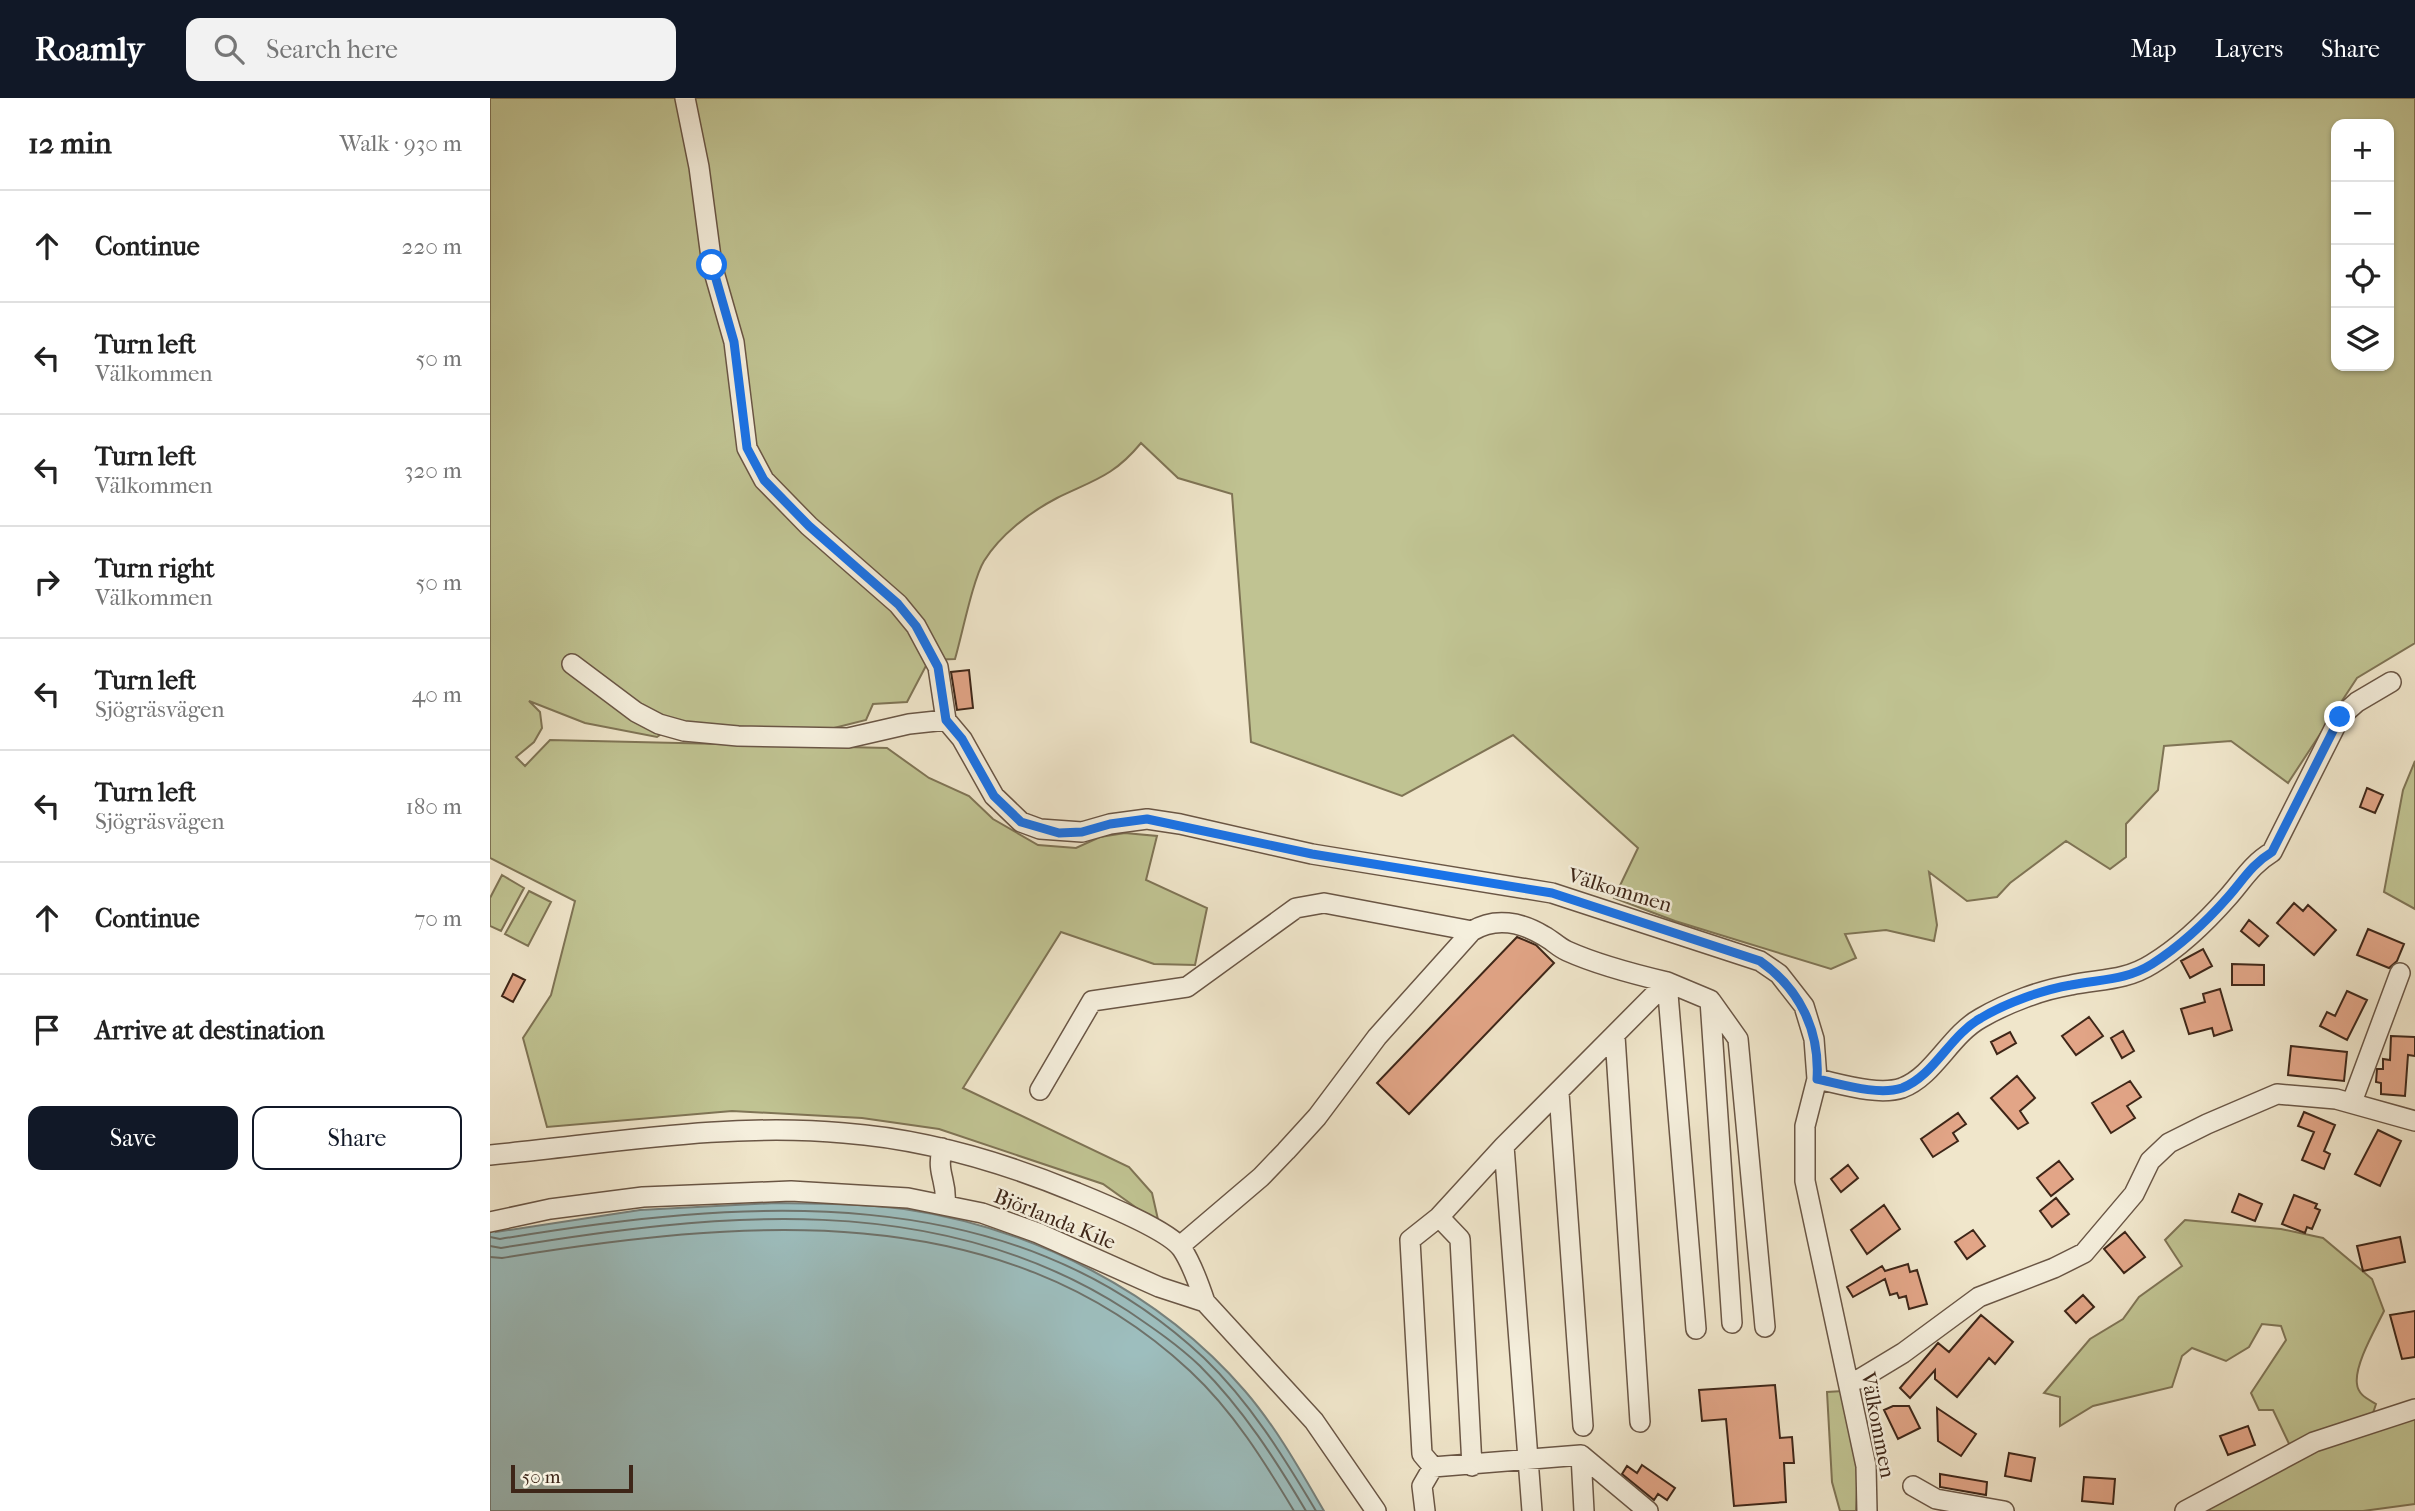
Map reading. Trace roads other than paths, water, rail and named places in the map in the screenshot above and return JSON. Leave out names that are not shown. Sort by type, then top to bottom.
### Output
[{"type":"street","points":[[572,664],[636,712],[659,724],[684,731],[738,736],[848,738],[909,724],[946,720],[938,667],[916,626],[898,604],[809,526],[764,480],[747,448],[734,342],[712,265],[699,167],[685,98]]},
{"type":"street","points":[[1817,1079],[1890,1090],[1903,1088],[1920,1077],[1980,1018],[2048,990],[2071,984],[2120,979],[2151,964],[2184,940],[2211,914],[2256,862],[2272,852],[2340,717],[2357,702],[2392,682]]},
{"type":"street","name":"Välkommen","points":[[946,720],[962,739],[994,796],[1021,822],[1040,829],[1082,832],[1110,824],[1147,819],[1312,854],[1552,893],[1760,961],[1779,974],[1804,1006],[1814,1038],[1817,1079],[1805,1126],[1805,1181],[1866,1466],[1867,1511]]},
{"type":"street","points":[[1040,1090],[1092,1002],[1187,987],[1296,908],[1324,903],[1472,931]]},
{"type":"street","points":[[1180,1246],[1261,1177],[1286,1151],[1317,1117],[1377,1037],[1472,931],[1486,922],[1513,923],[1543,935],[1564,950],[1667,982],[1710,1000],[1738,1038],[1765,1327]]},
{"type":"street","points":[[2352,1102],[2400,973]]},
{"type":"street","points":[[1433,1467],[1422,1454],[1410,1240],[1439,1217],[1504,1146],[1667,982]]},
{"type":"street","points":[[1667,982],[1696,1329]]},
{"type":"street","points":[[1710,1000],[1732,1323]]},
{"type":"street","points":[[1615,1036],[1640,1422]]},
{"type":"street","points":[[1559,1093],[1583,1426]]},
{"type":"street","points":[[1848,1381],[1860,1379],[1903,1353],[1979,1297],[2054,1268],[2084,1253],[2134,1194],[2150,1161],[2169,1143],[2277,1094],[2352,1102],[2415,1121]]},
{"type":"street","points":[[490,1155],[674,1135],[758,1130],[843,1132],[942,1148],[1015,1167],[1111,1205],[1180,1246],[1205,1302],[1314,1422],[1376,1511]]},
{"type":"street","points":[[1504,1146],[1532,1511]]},
{"type":"street","points":[[942,1148],[938,1166],[947,1191],[944,1205]]},
{"type":"street","name":"Björlanda Kile","points":[[490,1222],[550,1209],[643,1197],[791,1191],[850,1192],[982,1213],[1038,1233],[1158,1287],[1205,1302]]},
{"type":"street","points":[[1439,1217],[1460,1239],[1472,1466]]},
{"type":"street","points":[[2185,1511],[2315,1442],[2415,1409]]},
{"type":"street","points":[[1433,1467],[1472,1466],[1581,1455],[1647,1511]]},
{"type":"street","points":[[1581,1455],[1584,1511]]},
{"type":"street","points":[[1425,1511],[1422,1486],[1433,1467]]},
{"type":"street","points":[[1913,1486],[1936,1499],[2004,1511]]},
{"type":"water","points":[[776,1203],[872,1206],[952,1218],[1046,1249],[1091,1270],[1174,1323],[1245,1391],[1287,1449],[1324,1511],[490,1511],[490,1233],[495,1226],[498,1227],[496,1232],[640,1210]]}]
